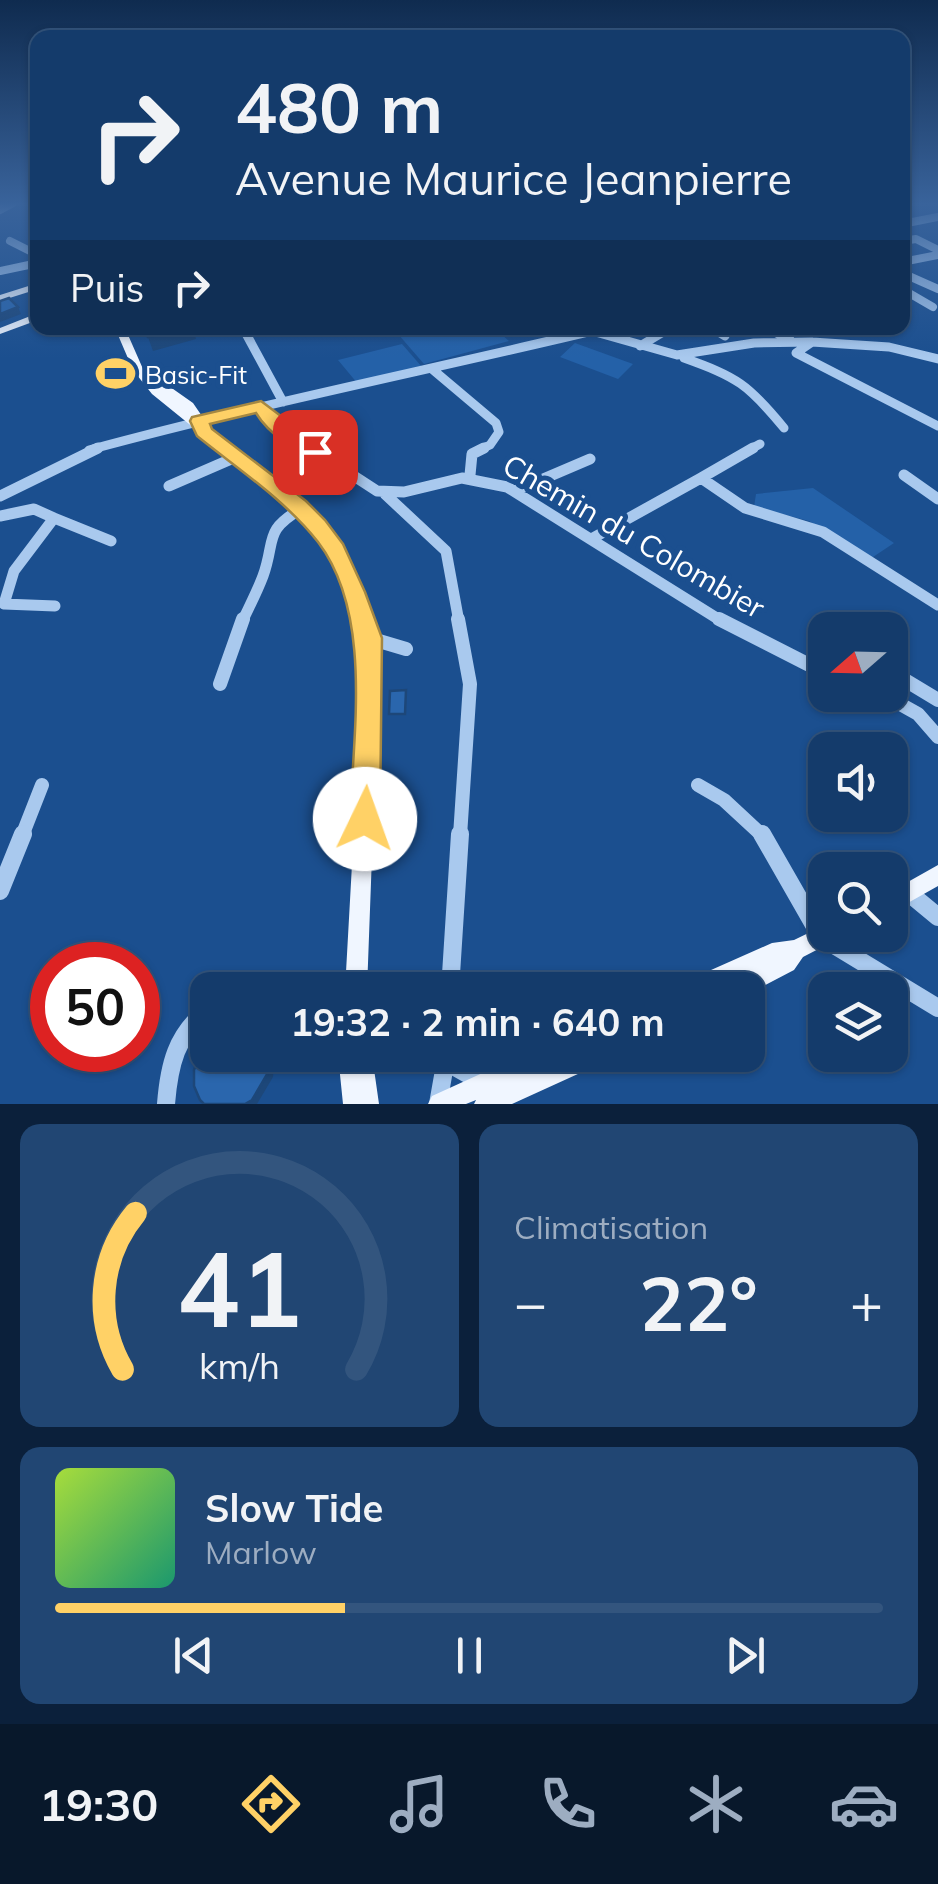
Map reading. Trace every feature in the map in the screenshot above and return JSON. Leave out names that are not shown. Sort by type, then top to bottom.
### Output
[{"type":"main road","points":[[2,294],[30,289]]},
{"type":"main road","points":[[1,332],[30,319]]},
{"type":"main road","points":[[123,335],[147,382],[301,508],[332,544],[369,638],[368,754],[357,972]]},
{"type":"main road","points":[[133,357],[153,380],[189,405],[198,425]]},
{"type":"main road","points":[[908,893],[938,876]]},
{"type":"main road","points":[[765,973],[808,944]]},
{"type":"main road","points":[[732,972],[780,950],[796,950]]},
{"type":"main road","points":[[356,1072],[362,1102]]},
{"type":"main road","points":[[488,1096],[523,1072]]},
{"type":"main road","points":[[439,1104],[488,1096],[550,1072]]},
{"type":"street","points":[[0,271],[30,263]]},
{"type":"street","points":[[910,277],[938,289]]},
{"type":"street","points":[[910,293],[933,307]]},
{"type":"street","points":[[247,335],[283,402]]},
{"type":"street","points":[[0,496],[76,454],[198,425],[234,411],[432,369],[567,335]]},
{"type":"street","points":[[603,335],[728,374],[750,388],[784,428]]},
{"type":"street","points":[[640,346],[658,335]]},
{"type":"street","points":[[779,335],[791,342]]},
{"type":"street","points":[[626,342],[653,338]]},
{"type":"street","points":[[812,342],[796,353],[938,426]]},
{"type":"street","points":[[677,355],[812,342],[889,347],[938,359]]},
{"type":"street","points":[[432,369],[496,423],[499,432],[490,445],[472,454],[470,475]]},
{"type":"street","points":[[189,405],[234,411]]},
{"type":"street","points":[[261,406],[269,420],[384,493],[446,551],[470,684],[451,972]]},
{"type":"street","points":[[593,538],[760,444]]},
{"type":"street","points":[[170,486],[236,456]]},
{"type":"street","points":[[515,491],[590,459]]},
{"type":"street","points":[[904,474],[938,498]]},
{"type":"street","name":"Chemin du Colombier","points":[[384,493],[470,475],[515,491],[728,624],[808,664]]},
{"type":"street","points":[[702,478],[745,508],[823,532],[938,605]]},
{"type":"street","points":[[220,684],[234,638],[264,574],[271,534],[279,522],[301,508]]},
{"type":"street","points":[[0,516],[34,509],[111,541]]},
{"type":"street","points":[[54,518],[14,570],[4,604],[55,606]]},
{"type":"street","points":[[369,638],[406,649]]},
{"type":"street","points":[[908,681],[938,700]]},
{"type":"street","points":[[908,708],[938,737]]},
{"type":"street","points":[[0,891],[42,784]]},
{"type":"street","points":[[698,785],[724,800],[762,834],[808,911]]},
{"type":"street","points":[[908,902],[938,917]]},
{"type":"street","points":[[849,952],[938,1008]]},
{"type":"street","points":[[166,1104],[171,1055],[190,1021]]},
{"type":"street","points":[[439,1104],[444,1072]]},
{"type":"street","points":[[461,1072],[488,1096]]},
{"type":"shaded area","points":[[399,335],[502,335],[509,341],[424,364]]},
{"type":"shaded area","points":[[575,343],[633,364],[618,379],[560,357]]},
{"type":"shaded area","points":[[402,344],[422,367],[358,384],[338,360]]},
{"type":"shaded area","points":[[813,488],[894,543],[870,559],[809,521],[754,507],[756,494]]},
{"type":"building","points":[[9,298],[18,307],[0,314],[0,301]]},
{"type":"building","points":[[406,690],[405,714],[389,714],[390,691]]},
{"type":"building","points":[[194,1072],[268,1072],[252,1100],[245,1104],[204,1104],[194,1086]]},
{"type":"place","name":"Basic-Fit","points":[[115,374]]},
{"type":"route","points":[[315,452],[269,420],[261,406],[199,421],[204,432],[299,506],[332,544],[353,592],[369,638],[365,819]]}]
